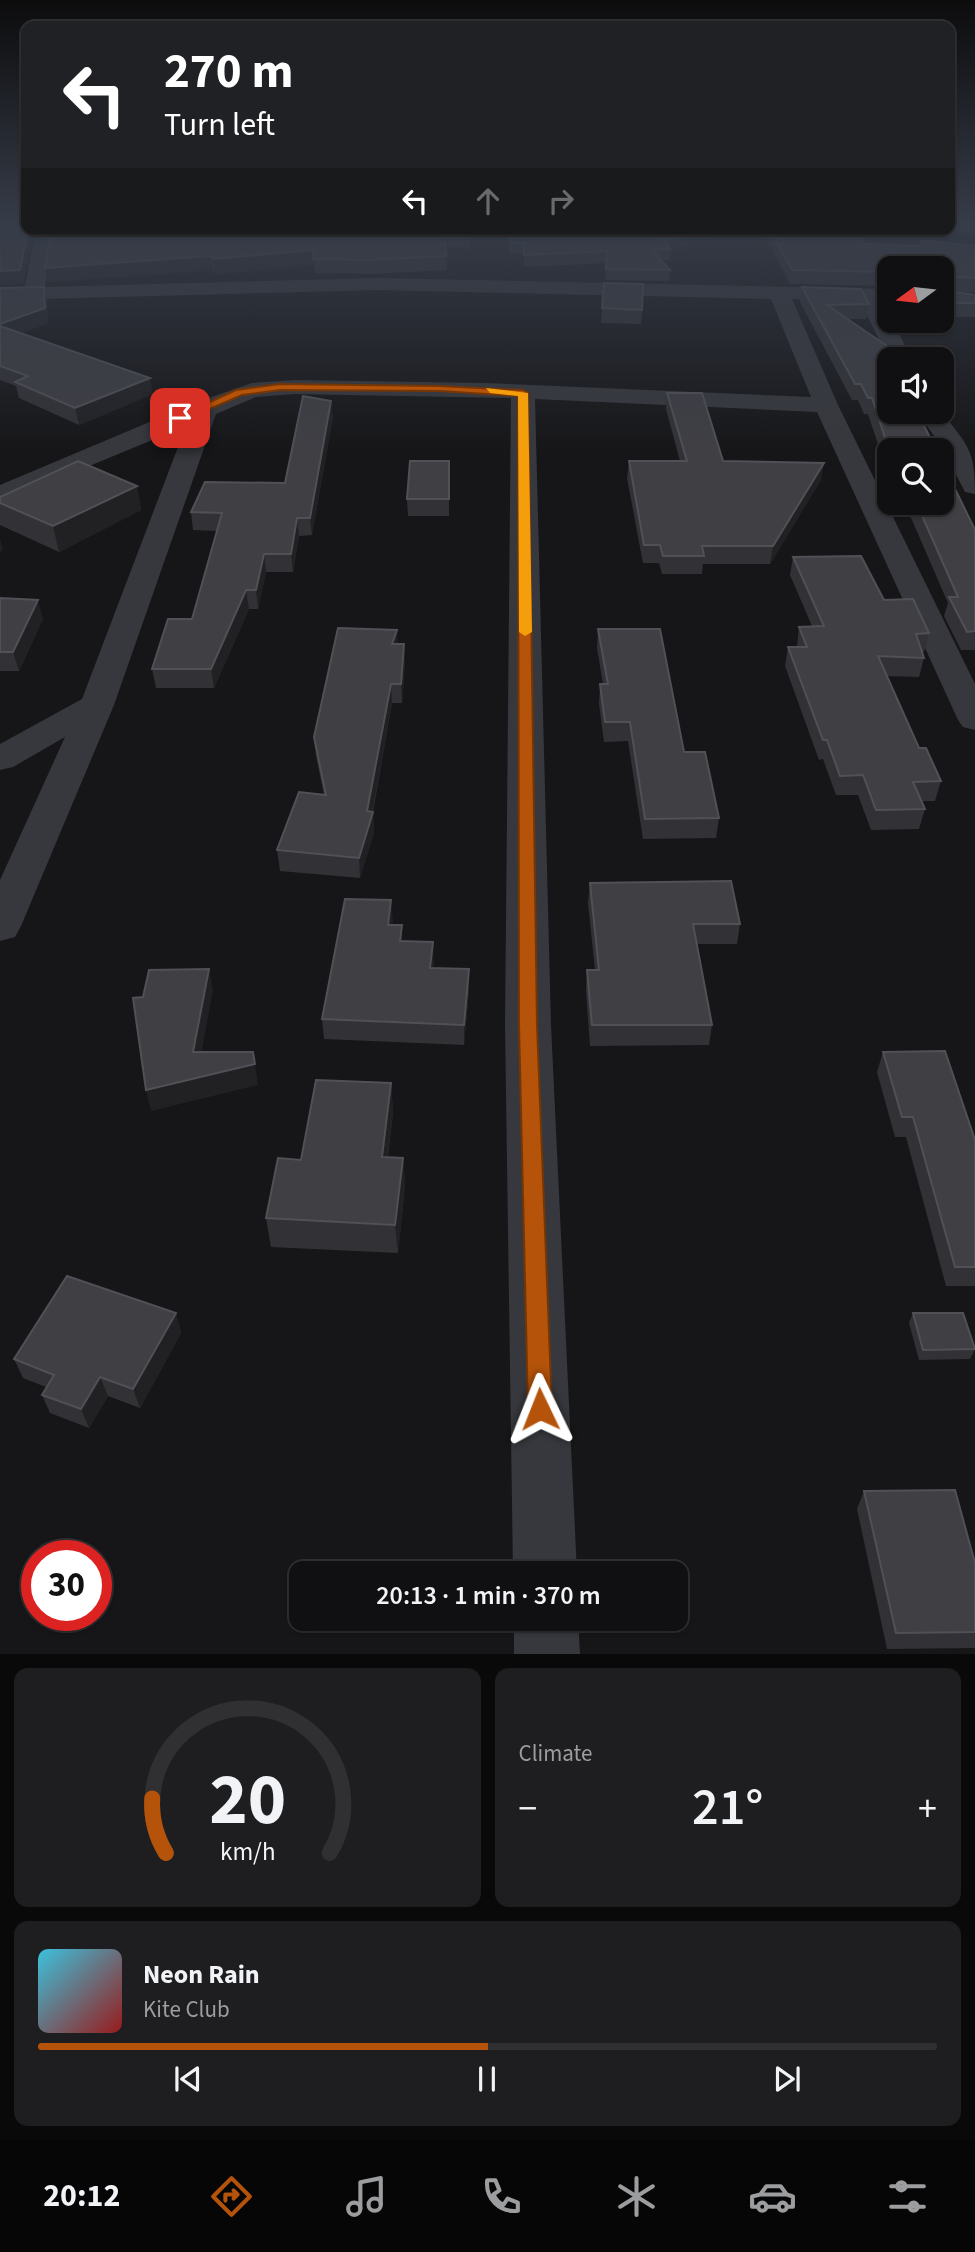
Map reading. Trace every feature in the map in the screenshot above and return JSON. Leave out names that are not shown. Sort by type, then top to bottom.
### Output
[{"type":"street","points":[[782,299],[826,405],[975,720]]},
{"type":"street","points":[[0,495],[244,391],[280,387],[384,387],[826,405]]},
{"type":"street","points":[[523,393],[528,1025],[545,1561]]},
{"type":"street","points":[[0,926],[97,705],[206,407]]},
{"type":"street","points":[[942,424],[964,445],[975,486]]},
{"type":"street","points":[[0,760],[97,705]]},
{"type":"street","points":[[546,1631],[547,1654]]},
{"type":"building","points":[[0,299],[45,299],[45,308],[0,324]]},
{"type":"building","points":[[603,299],[642,299],[642,310],[602,308]]},
{"type":"building","points":[[809,299],[866,299],[869,304],[827,305],[888,347],[877,347],[877,413],[872,398],[868,398],[861,384],[855,384]]},
{"type":"building","points":[[954,299],[975,299],[975,303],[954,303]]},
{"type":"building","points":[[0,326],[150,378],[75,408],[15,382],[28,376],[0,366]]},
{"type":"building","points":[[667,393],[702,393],[723,461],[824,463],[773,546],[702,546],[704,556],[663,556],[660,545],[644,545],[629,461],[687,461]]},
{"type":"building","points":[[303,396],[331,401],[310,518],[297,518],[291,554],[264,554],[256,590],[246,590],[211,669],[152,669],[168,619],[192,619],[222,513],[191,512],[205,482],[285,483]]},
{"type":"building","points":[[880,424],[923,424],[930,438],[885,438]]},
{"type":"building","points":[[78,461],[137,486],[53,526],[0,503],[0,497]]},
{"type":"building","points":[[410,461],[449,461],[449,499],[407,499]]},
{"type":"building","points":[[954,487],[975,530],[975,631],[967,632],[949,597],[958,597],[922,515],[954,515]]},
{"type":"building","points":[[861,556],[884,600],[913,599],[929,633],[916,634],[924,658],[878,656],[919,748],[926,748],[941,781],[913,782],[925,809],[876,810],[863,775],[840,776],[827,740],[823,740],[788,647],[807,647],[799,627],[824,626],[793,557]]},
{"type":"building","points":[[0,598],[38,600],[13,652],[0,652]]},
{"type":"building","points":[[338,628],[397,630],[392,644],[404,644],[401,684],[391,684],[367,811],[373,812],[359,858],[277,850],[299,792],[326,795],[314,737]]},
{"type":"building","points":[[598,629],[660,629],[684,752],[705,752],[719,818],[645,819],[630,722],[605,722],[600,684],[608,684]]},
{"type":"building","points":[[731,881],[740,924],[693,924],[712,1025],[592,1025],[587,970],[599,970],[590,883]]},
{"type":"building","points":[[345,899],[391,900],[388,925],[402,925],[400,941],[433,942],[430,968],[469,969],[464,1025],[322,1019]]},
{"type":"building","points":[[209,969],[193,1052],[253,1052],[255,1064],[146,1090],[133,998],[143,997],[149,970]]},
{"type":"building","points":[[945,1051],[975,1140],[975,1267],[955,1267],[913,1117],[902,1117],[883,1052]]},
{"type":"building","points":[[316,1080],[391,1083],[382,1157],[403,1158],[395,1225],[266,1218],[278,1158],[301,1160]]},
{"type":"building","points":[[67,1276],[176,1313],[133,1389],[100,1377],[81,1409],[42,1395],[54,1375],[14,1359]]},
{"type":"building","points":[[913,1313],[963,1313],[975,1349],[923,1350]]},
{"type":"building","points":[[955,1490],[975,1563],[975,1632],[896,1633],[864,1491]]},
{"type":"slow traffic","points":[[490,390],[523,393],[525,632]]},
{"type":"route","points":[[180,418],[240,393],[280,387],[439,388],[523,393],[528,1025],[540,1409]]}]
